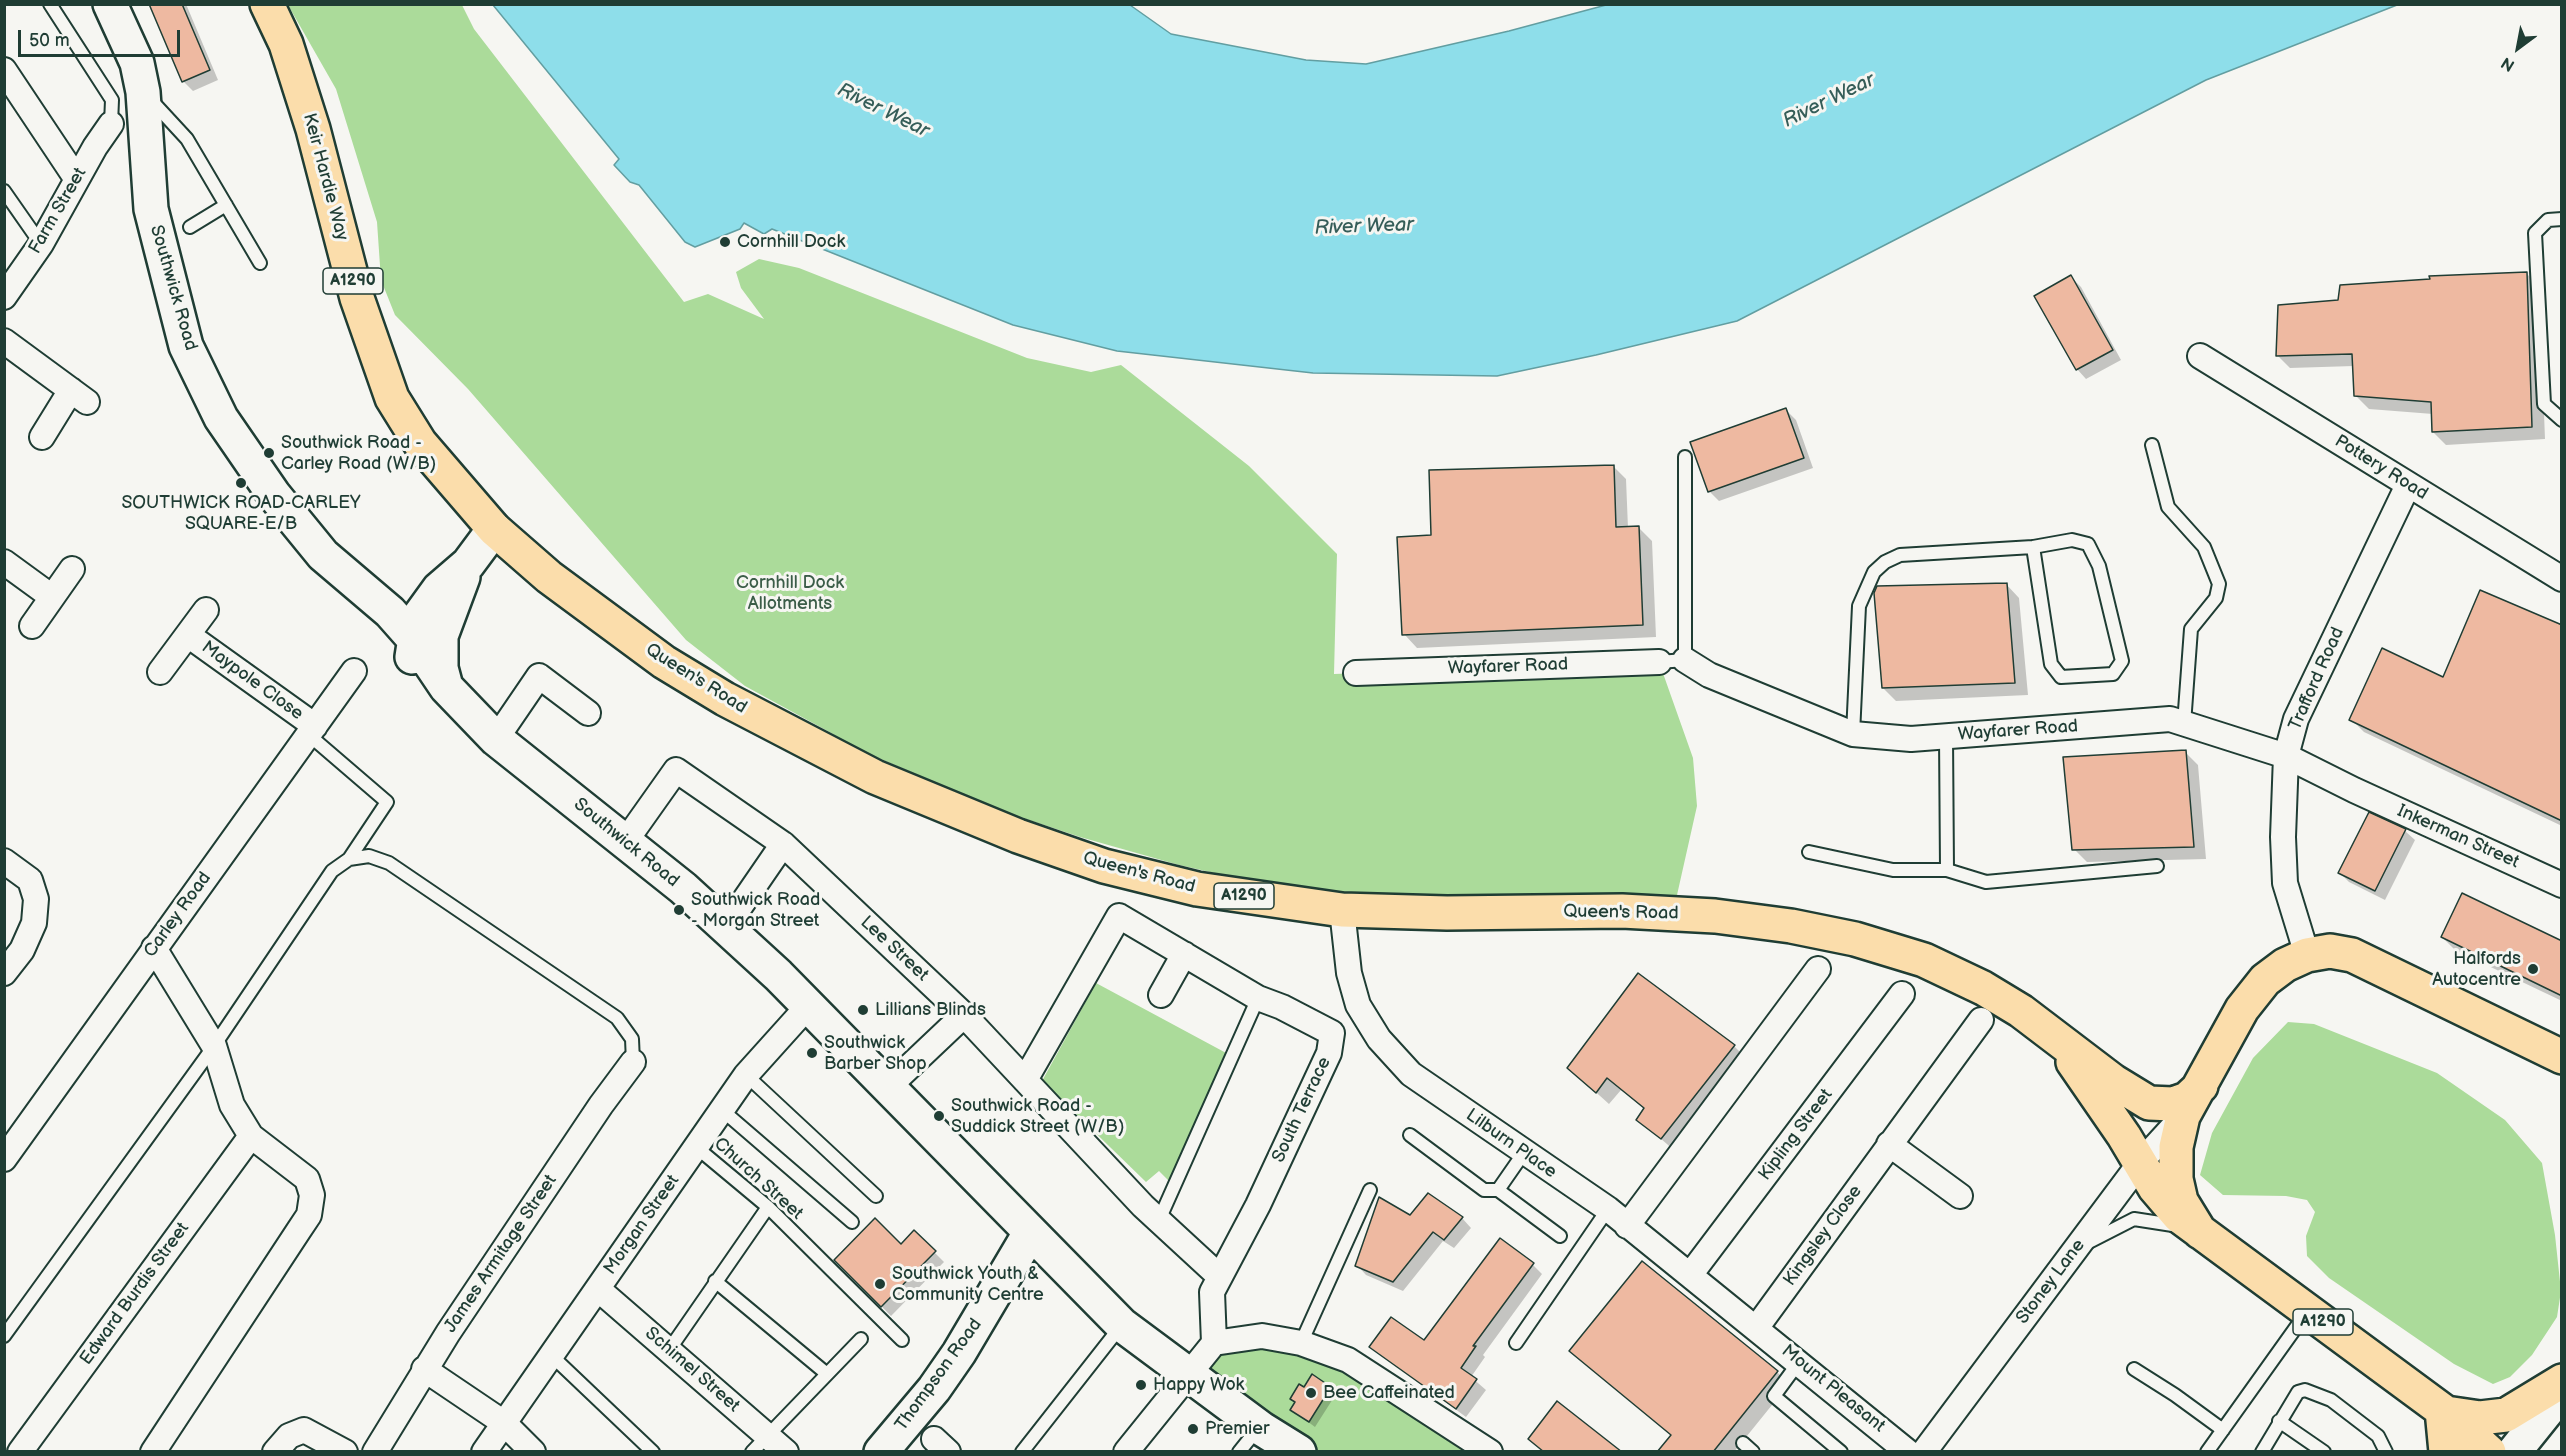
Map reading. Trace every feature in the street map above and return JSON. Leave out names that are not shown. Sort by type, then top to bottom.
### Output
[{"type":"main road","name":"Southwick Road","points":[[110,4],[137,63],[143,92],[151,208],[186,346],[221,418],[274,495],[323,555],[390,612],[413,638],[446,687],[496,739],[683,888],[809,1005],[1122,1325],[1259,1426],[1299,1452]]},
{"type":"main road","name":"Keir Hardie Way","points":[[267,4],[286,44],[313,129],[357,298],[392,398],[420,443],[494,529]]},
{"type":"main road","points":[[414,679],[411,662],[418,618],[439,589],[468,564],[494,529]]},
{"type":"main road","name":"Queen's Road","points":[[494,529],[599,616],[664,662],[744,709],[875,777],[1018,836],[1104,866],[1197,889],[1342,910],[1447,913],[1622,911],[1715,916],[1791,927],[1855,939],[1924,960],[2002,999],[2060,1043]]},
{"type":"main road","points":[[446,687],[441,668],[441,636],[468,564]]},
{"type":"main road","name":"Southwick Road","points":[[365,591],[382,633],[414,679],[458,720],[496,739]]},
{"type":"main road","name":"A1290","points":[[2200,1232],[2181,1201],[2176,1179],[2176,1147],[2183,1116],[2242,1009],[2265,980],[2285,965],[2307,955],[2330,951],[2352,955],[2562,1057]]},
{"type":"main road","points":[[2516,1033],[2562,1042]]},
{"type":"main road","name":"A1290","points":[[2060,1043],[2113,1081],[2149,1103],[2173,1104],[2187,1099],[2201,1086]]},
{"type":"main road","name":"A1290","points":[[2060,1043],[2155,1188],[2179,1216],[2444,1412],[2489,1452]]},
{"type":"main road","name":"Thompson Road","points":[[881,1452],[934,1389],[959,1353],[1030,1233]]},
{"type":"main road","name":"A1290","points":[[2444,1412],[2480,1418],[2506,1415],[2562,1381]]},
{"type":"main road","points":[[2514,1452],[2562,1392]]},
{"type":"main road","points":[[2444,1412],[2446,1452]]},
{"type":"street","points":[[4,70],[76,178]]},
{"type":"street","name":"Farm Street","points":[[4,297],[41,244],[76,178],[111,124]]},
{"type":"street","points":[[4,341],[79,396],[42,437]]},
{"type":"street","name":"Pottery Road","points":[[2200,356],[2562,579]]},
{"type":"street","name":"Trafford Road","points":[[2307,955],[2285,883],[2283,837],[2286,756],[2296,719],[2408,485]]},
{"type":"street","points":[[4,562],[52,597]]},
{"type":"street","points":[[32,626],[72,569]]},
{"type":"street","name":"Maypole Close","points":[[160,672],[206,610]]},
{"type":"street","name":"Maypole Close","points":[[188,635],[312,731]]},
{"type":"street","name":"Wayfarer Road","points":[[1685,660],[1709,675],[1853,734],[1911,739],[2170,719],[2286,756],[2354,790]]},
{"type":"street","name":"Wayfarer Road","points":[[1356,673],[1659,662]]},
{"type":"street","name":"Carley Road","points":[[4,1159],[354,671]]},
{"type":"street","points":[[496,739],[539,676],[588,713]]},
{"type":"street","name":"Lee Street","points":[[625,842],[676,770],[783,844],[964,1015],[1159,1220],[1220,1277]]},
{"type":"street","name":"Inkerman Street","points":[[2354,790],[2562,885]]},
{"type":"street","points":[[726,927],[783,844]]},
{"type":"street","points":[[4,861],[30,880],[36,899],[34,923],[22,950],[4,974]]},
{"type":"street","name":"Lilburn Place","points":[[1342,910],[1349,973],[1358,1005],[1379,1039],[1412,1074],[1523,1154],[1608,1209],[1756,1328]]},
{"type":"street","name":"South Terrace","points":[[1025,1080],[1119,916],[1258,998],[1282,1007],[1332,1033],[1329,1053],[1258,1205],[1212,1292],[1214,1344]]},
{"type":"street","points":[[153,1452],[309,1215],[312,1195],[307,1179],[251,1136],[232,1105],[214,1046],[154,948]]},
{"type":"street","points":[[1161,995],[1184,954]]},
{"type":"street","points":[[1627,1226],[1818,969]]},
{"type":"street","name":"Kipling Street","points":[[1689,1275],[1902,994]]},
{"type":"street","name":"Morgan Street","points":[[484,1452],[746,1075],[809,1005]]},
{"type":"street","points":[[889,1086],[964,1015]]},
{"type":"street","name":"Kingsley Close","points":[[1756,1328],[1980,1020]]},
{"type":"street","name":"James Armitage Street","points":[[375,1452],[424,1369],[594,1115],[633,1062]]},
{"type":"street","name":"Stoney Lane","points":[[1924,1452],[2140,1163],[2183,1116]]},
{"type":"street","name":"Edward Burdis Street","points":[[20,1452],[251,1136]]},
{"type":"street","points":[[1889,1144],[1960,1196]]},
{"type":"street","name":"Schimel Street","points":[[598,1289],[669,1350],[761,1443],[786,1452]]},
{"type":"street","name":"Mount Pleasant","points":[[1756,1328],[1908,1452]]},
{"type":"street","points":[[1126,1452],[1214,1344],[1262,1336],[1301,1343],[1348,1360],[1490,1452]]},
{"type":"street","points":[[424,1369],[504,1423],[533,1452]]},
{"type":"street","points":[[275,1452],[289,1436],[304,1430],[320,1436],[345,1452]]},
{"type":"lane","points":[[50,4],[112,100],[111,124]]},
{"type":"lane","points":[[143,92],[187,139],[260,263]]},
{"type":"lane","points":[[4,191],[41,244]]},
{"type":"lane","points":[[190,227],[226,205]]},
{"type":"lane","points":[[2562,219],[2548,220],[2535,233],[2544,404],[2562,420]]},
{"type":"lane","points":[[2152,445],[2168,507],[2204,547],[2219,584],[2216,598],[2191,629],[2184,724]]},
{"type":"lane","points":[[1659,662],[1685,660],[1684,457]]},
{"type":"lane","points":[[1853,734],[1859,606],[1874,572],[1885,562],[1900,555],[2033,547],[2072,540],[2088,544],[2098,566],[2122,661],[2113,674],[2061,677],[2051,664],[2033,547]]},
{"type":"lane","points":[[312,731],[387,802],[349,860]]},
{"type":"lane","points":[[1946,736],[1947,870]]},
{"type":"lane","points":[[1809,852],[1893,870],[1947,870],[1986,882],[2157,866]]},
{"type":"lane","points":[[4,1336],[214,1046],[332,871],[349,860],[369,856],[389,863],[617,1018],[632,1039],[633,1062]]},
{"type":"lane","points":[[1159,1220],[1258,998]]},
{"type":"lane","points":[[746,1075],[876,1196]]},
{"type":"lane","points":[[722,1110],[852,1222]]},
{"type":"lane","points":[[1410,1135],[1484,1190],[1498,1190],[1560,1236]]},
{"type":"lane","name":"Church Street","points":[[696,1148],[768,1208],[902,1340]]},
{"type":"lane","points":[[1498,1190],[1523,1154]]},
{"type":"lane","points":[[1301,1343],[1370,1190]]},
{"type":"lane","points":[[669,1350],[768,1208]]},
{"type":"lane","points":[[1516,1342],[1608,1209]]},
{"type":"lane","points":[[2074,1251],[2103,1233],[2134,1219],[2168,1222],[2200,1232]]},
{"type":"lane","points":[[715,1281],[826,1374]]},
{"type":"lane","points":[[2207,1452],[2308,1311]]},
{"type":"lane","points":[[1022,1452],[1122,1325]]},
{"type":"lane","points":[[761,1443],[861,1339]]},
{"type":"lane","points":[[552,1356],[653,1452]]},
{"type":"lane","points":[[1799,1362],[1774,1396],[1840,1452]]},
{"type":"lane","points":[[2134,1369],[2223,1430]]},
{"type":"lane","points":[[2262,1452],[2298,1392],[2313,1391],[2331,1400],[2378,1436],[2386,1452]]},
{"type":"lane","points":[[2280,1420],[2324,1452]]},
{"type":"lane","points":[[1239,1452],[1259,1426]]},
{"type":"lane","points":[[1743,1443],[1753,1452]]},
{"type":"green space","name":"Cornhill Dock Allotments","points":[[288,5],[462,5],[474,29],[684,302],[708,294],[764,319],[741,288],[736,272],[759,259],[799,268],[1027,358],[1091,372],[1121,365],[1249,466],[1337,554],[1334,674],[1659,662],[1693,758],[1697,806],[1677,895],[1425,896],[1342,893],[1263,884],[1179,865],[1080,837],[1002,811],[848,745],[833,734],[745,686],[686,640],[468,389],[395,315],[381,280],[377,222],[336,89]]},
{"type":"green space","points":[[1096,983],[1228,1054],[1170,1182],[1159,1171],[1146,1182],[1042,1081]]},
{"type":"green space","points":[[2288,1022],[2314,1024],[2437,1073],[2505,1120],[2542,1163],[2555,1235],[2561,1291],[2557,1317],[2532,1355],[2510,1377],[2493,1384],[2454,1364],[2329,1278],[2307,1256],[2306,1236],[2315,1212],[2307,1200],[2286,1196],[2223,1195],[2200,1175],[2212,1133],[2253,1058]]},
{"type":"green space","points":[[1214,1343],[1301,1343],[1490,1451],[1299,1451],[1188,1374]]},
{"type":"water","name":"River Wear","points":[[493,5],[1130,5],[1171,34],[1306,60],[1366,64],[1509,31],[1606,5],[2397,5],[2206,80],[1737,321],[1497,376],[1313,373],[1117,351],[1013,325],[772,229],[764,234],[744,223],[740,229],[695,247],[685,242],[639,185],[630,182],[614,165],[619,159]]},
{"type":"building","points":[[149,4],[182,4],[210,70],[182,82]]},
{"type":"building","points":[[2527,272],[2532,427],[2432,432],[2431,402],[2354,396],[2352,354],[2276,356],[2278,305],[2338,300],[2340,285],[2430,279],[2429,276]]},
{"type":"building","points":[[2071,275],[2113,350],[2076,370],[2034,296]]},
{"type":"building","points":[[1786,408],[1804,458],[1708,492],[1690,442]]},
{"type":"building","points":[[1614,465],[1616,527],[1639,526],[1643,625],[1402,635],[1397,537],[1431,535],[1429,470]]},
{"type":"building","points":[[2007,583],[2015,683],[1882,688],[1874,593],[1877,586]]},
{"type":"building","points":[[2480,590],[2562,625],[2562,821],[2349,720],[2382,648],[2443,677]]},
{"type":"building","points":[[2186,750],[2194,847],[2072,850],[2063,757]]},
{"type":"building","points":[[2369,812],[2406,829],[2375,891],[2338,873]]},
{"type":"building","name":"Halfords Autocentre","points":[[2462,893],[2562,941],[2562,996],[2441,937]]},
{"type":"building","points":[[1638,973],[1735,1045],[1661,1139],[1636,1120],[1644,1108],[1607,1078],[1596,1093],[1567,1068]]},
{"type":"building","points":[[1428,1193],[1463,1217],[1444,1240],[1433,1232],[1393,1282],[1355,1266],[1379,1197],[1410,1215]]},
{"type":"building","name":"Southwick Youth & Community Centre","points":[[875,1218],[901,1244],[914,1230],[936,1251],[881,1307],[834,1260]]},
{"type":"building","points":[[1500,1238],[1534,1263],[1473,1346],[1476,1346],[1461,1368],[1477,1379],[1456,1409],[1369,1347],[1391,1317],[1424,1340]]},
{"type":"building","points":[[1642,1261],[1778,1371],[1713,1452],[1657,1452],[1671,1435],[1569,1351]]},
{"type":"building","name":"Bee Caffeinated","points":[[1312,1374],[1331,1387],[1309,1422],[1290,1410],[1295,1402],[1290,1399],[1299,1384],[1304,1387]]},
{"type":"building","points":[[1557,1401],[1622,1452],[1544,1452],[1528,1439]]},
{"type":"place","name":"Cornhill Dock","points":[[725,242]]},
{"type":"place","name":"Southwick Road - Carley Road (W/B)","points":[[269,453]]},
{"type":"place","name":"SOUTHWICK ROAD-CARLEY SQUARE-E/B","points":[[241,483]]},
{"type":"place","name":"Southwick Road - Morgan Street","points":[[679,910]]},
{"type":"place","name":"Halfords Autocentre","points":[[2533,969]]},
{"type":"place","name":"Lillians Blinds","points":[[863,1010]]},
{"type":"place","name":"Southwick Barber Shop","points":[[812,1053]]},
{"type":"place","name":"Southwick Road - Suddick Street (W/B)","points":[[939,1116]]},
{"type":"place","name":"Southwick Youth & Community Centre","points":[[880,1284]]},
{"type":"place","name":"Happy Wok","points":[[1141,1385]]},
{"type":"place","name":"Bee Caffeinated","points":[[1311,1393]]},
{"type":"place","name":"Premier","points":[[1193,1429]]}]
